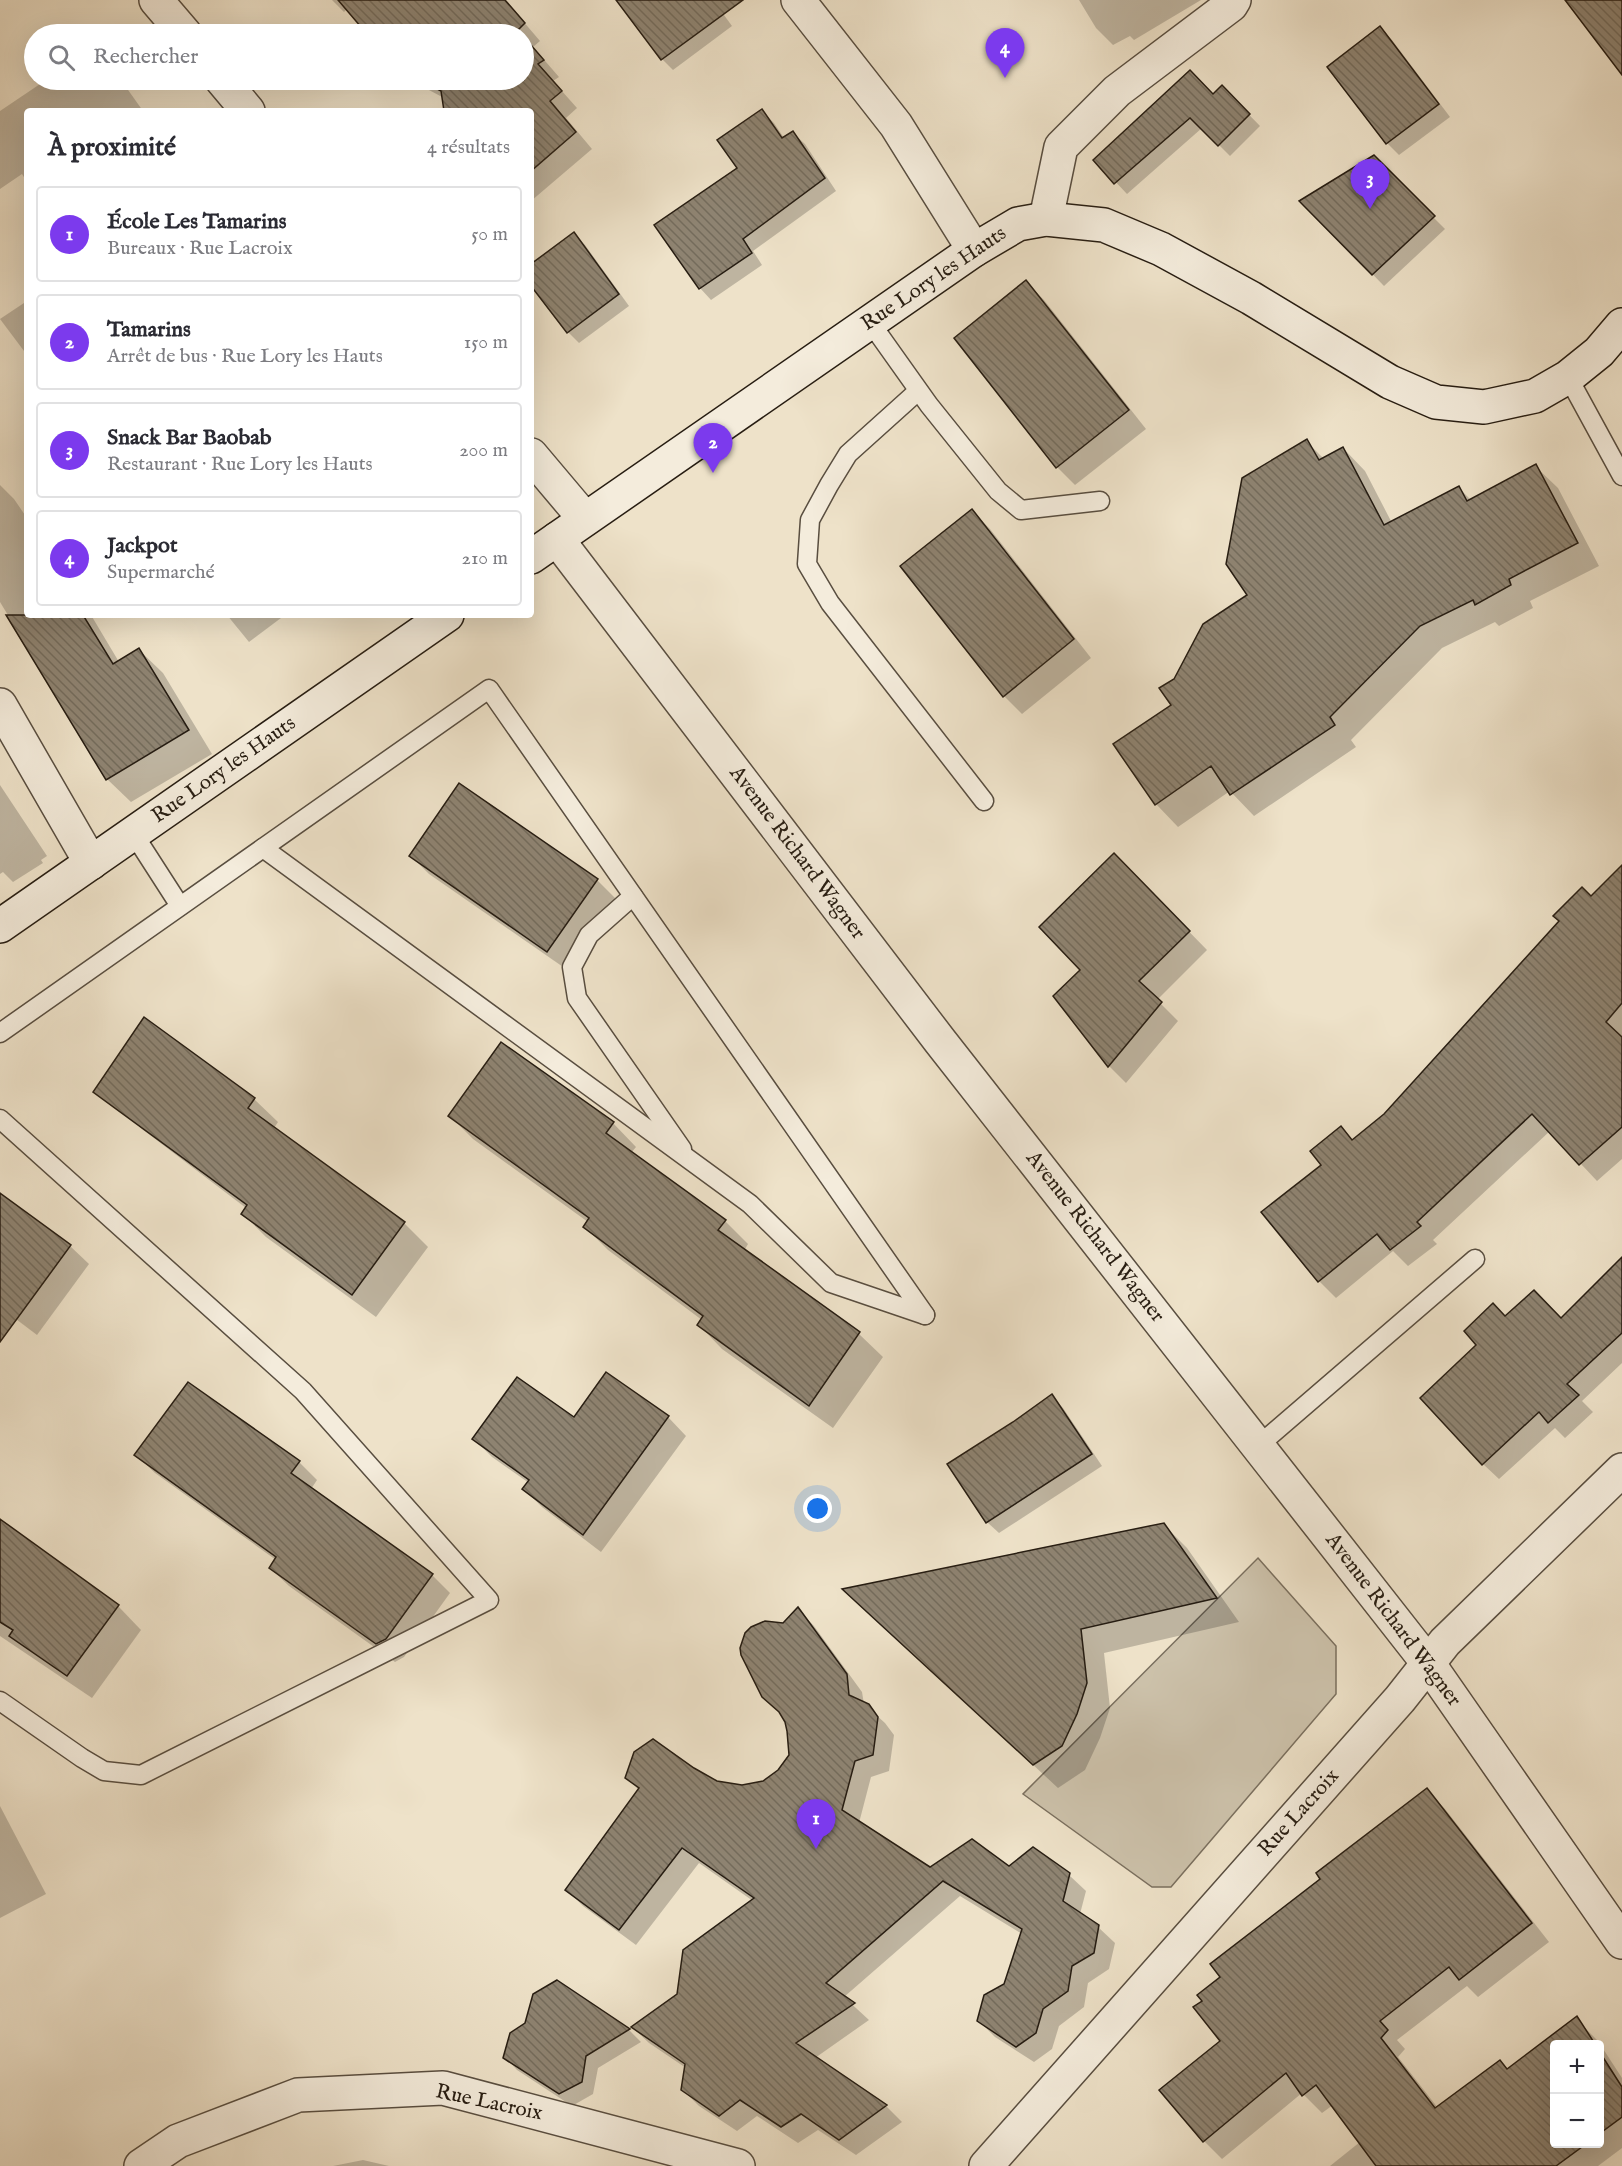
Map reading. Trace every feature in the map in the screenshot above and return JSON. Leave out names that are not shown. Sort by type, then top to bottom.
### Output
[{"type":"street","points":[[156,0],[176,24]]},
{"type":"street","points":[[798,0],[896,125],[974,250]]},
{"type":"street","points":[[1046,219],[1061,147],[1117,91],[1231,5],[1234,0]]},
{"type":"street","points":[[230,90],[245,108]]},
{"type":"street","name":"Rue Lory les Hauts","points":[[544,548],[974,250],[1018,224],[1046,219],[1104,225],[1161,249],[1251,298],[1390,382],[1436,402],[1484,407],[1535,396],[1568,377],[1599,352],[1622,325]]},
{"type":"street","points":[[534,459],[585,519]]},
{"type":"street","name":"Avenue Richard Wagner","points":[[544,548],[940,1041],[1428,1663],[1622,1942]]},
{"type":"street","name":"Rue Lory les Hauts","points":[[0,926],[443,618]]},
{"type":"street","points":[[0,705],[91,863]]},
{"type":"street","name":"Rue Lacroix","points":[[986,2166],[1400,1699],[1445,1642],[1622,1470]]},
{"type":"street","name":"Rue Lacroix","points":[[141,2166],[178,2141],[298,2095],[443,2088],[738,2166]]},
{"type":"lane","points":[[870,322],[918,391],[998,491],[1021,510],[1100,501]]},
{"type":"lane","points":[[1568,377],[1622,476]]},
{"type":"lane","points":[[918,391],[848,454],[810,520],[807,564],[830,603],[984,801]]},
{"type":"lane","points":[[0,1033],[489,689],[925,1315],[831,1283],[750,1204],[263,848]]},
{"type":"lane","points":[[133,833],[180,906]]},
{"type":"lane","points":[[633,896],[590,935],[572,967],[577,998],[691,1161]]},
{"type":"lane","points":[[0,1119],[303,1391],[489,1600],[141,1775],[104,1771],[0,1701]]},
{"type":"lane","points":[[1259,1445],[1475,1258]]},
{"type":"shaded area","points":[[1258,1558],[1336,1646],[1336,1694],[1171,1887],[1152,1887],[1023,1794]]},
{"type":"building","points":[[338,0],[505,0],[525,23],[524,24],[358,24]]},
{"type":"building","points":[[616,0],[743,0],[661,60]]},
{"type":"building","points":[[1565,0],[1622,0],[1622,75]]},
{"type":"building","points":[[1380,26],[1439,104],[1386,144],[1327,67]]},
{"type":"building","points":[[534,48],[544,60],[538,64],[562,91],[550,101],[576,132],[534,168],[534,108],[444,108],[439,90],[534,90]]},
{"type":"building","points":[[1190,70],[1213,94],[1222,85],[1250,114],[1218,146],[1190,118],[1114,184],[1093,160]]},
{"type":"building","points":[[762,109],[782,138],[793,131],[825,178],[743,239],[752,253],[699,289],[654,225],[737,168],[717,140]]},
{"type":"building","points":[[1374,155],[1435,216],[1372,275],[1299,201]]},
{"type":"building","points":[[574,232],[619,294],[567,333],[534,290],[534,262]]},
{"type":"building","points":[[1026,280],[1129,410],[1056,468],[954,338]]},
{"type":"building","points":[[1307,439],[1319,460],[1343,447],[1384,525],[1459,486],[1467,501],[1536,464],[1578,543],[1509,579],[1511,585],[1475,605],[1473,600],[1420,626],[1330,717],[1335,725],[1230,795],[1211,766],[1155,805],[1113,744],[1171,705],[1159,688],[1174,679],[1203,624],[1247,595],[1226,564],[1242,478]]},
{"type":"building","points":[[972,509],[1074,639],[1003,697],[900,566]]},
{"type":"building","points":[[6,615],[24,615],[24,618],[85,618],[113,664],[139,648],[189,730],[106,780]]},
{"type":"building","points":[[459,783],[598,879],[547,952],[409,856]]},
{"type":"building","points":[[1114,853],[1190,931],[1139,981],[1162,1002],[1108,1067],[1053,996],[1080,970],[1039,927]]},
{"type":"building","points":[[1622,865],[1622,1003],[1606,1022],[1622,1037],[1622,1127],[1579,1165],[1532,1114],[1417,1222],[1421,1226],[1390,1250],[1377,1234],[1318,1282],[1261,1212],[1321,1165],[1310,1151],[1341,1126],[1352,1140],[1384,1114],[1559,921],[1553,916],[1582,887],[1591,896]]},
{"type":"building","points":[[144,1017],[255,1098],[248,1108],[405,1222],[352,1295],[241,1214],[247,1205],[93,1092]]},
{"type":"building","points":[[501,1042],[614,1122],[606,1133],[726,1220],[718,1230],[860,1332],[809,1406],[697,1325],[703,1316],[583,1227],[589,1218],[448,1116]]},
{"type":"building","points":[[0,1193],[71,1245],[0,1342]]},
{"type":"building","points":[[1622,1257],[1622,1333],[1567,1384],[1579,1395],[1548,1423],[1539,1412],[1482,1465],[1420,1398],[1476,1345],[1464,1331],[1493,1303],[1505,1316],[1534,1290],[1561,1318]]},
{"type":"building","points":[[606,1372],[669,1416],[583,1535],[522,1489],[529,1480],[472,1439],[517,1377],[574,1417]]},
{"type":"building","points":[[188,1382],[300,1461],[291,1473],[433,1574],[386,1639],[376,1644],[269,1568],[276,1557],[134,1455]]},
{"type":"building","points":[[1052,1394],[1092,1454],[986,1523],[947,1464]]},
{"type":"building","points":[[0,1519],[119,1605],[67,1676],[9,1636],[13,1630],[0,1622]]},
{"type":"building","points":[[1164,1523],[1217,1598],[1081,1629],[1087,1683],[1077,1714],[1062,1746],[1033,1765],[842,1589]]},
{"type":"building","points":[[798,1607],[847,1674],[849,1695],[869,1704],[878,1717],[873,1755],[855,1761],[842,1810],[930,1867],[972,1839],[1009,1866],[1033,1847],[1070,1873],[1063,1901],[1099,1925],[1094,1953],[1072,1966],[1068,1991],[1043,2009],[1036,2033],[1016,2047],[977,2021],[984,1995],[1004,1984],[1022,1929],[943,1881],[826,1983],[855,2003],[796,2043],[887,2105],[839,2140],[801,2114],[781,2127],[740,2100],[719,2116],[681,2090],[685,2064],[631,2027],[677,1994],[683,1950],[754,1898],[682,1848],[619,1930],[565,1890],[639,1788],[625,1778],[634,1752],[653,1739],[717,1781],[742,1785],[763,1781],[778,1770],[789,1755],[785,1722],[779,1712],[762,1697],[741,1655],[740,1648],[745,1633],[751,1627],[765,1621],[783,1623]]},
{"type":"building","points":[[1427,1788],[1532,1923],[1459,1980],[1449,1967],[1380,2021],[1388,2030],[1381,2038],[1435,2108],[1500,2060],[1507,2069],[1577,2016],[1592,2040],[1550,2040],[1550,2148],[1581,2148],[1556,2166],[1376,2166],[1316,2085],[1302,2096],[1286,2073],[1203,2142],[1159,2090],[1220,2041],[1193,2007],[1202,2001],[1197,1995],[1220,1977],[1210,1964],[1320,1879],[1316,1873]]},
{"type":"building","points":[[557,1980],[630,2029],[586,2056],[582,2082],[559,2094],[503,2058],[510,2033],[525,2023],[533,1994]]},
{"type":"building","points":[[1604,2059],[1622,2087],[1622,2117],[1604,2130]]},
{"type":"place","name":"Jackpot","points":[[1005,78]]},
{"type":"place","name":"Snack Bar Baobab","points":[[1370,209]]},
{"type":"place","name":"Tamarins","points":[[713,473]]},
{"type":"place","name":"École Les Tamarins","points":[[816,1849]]}]
